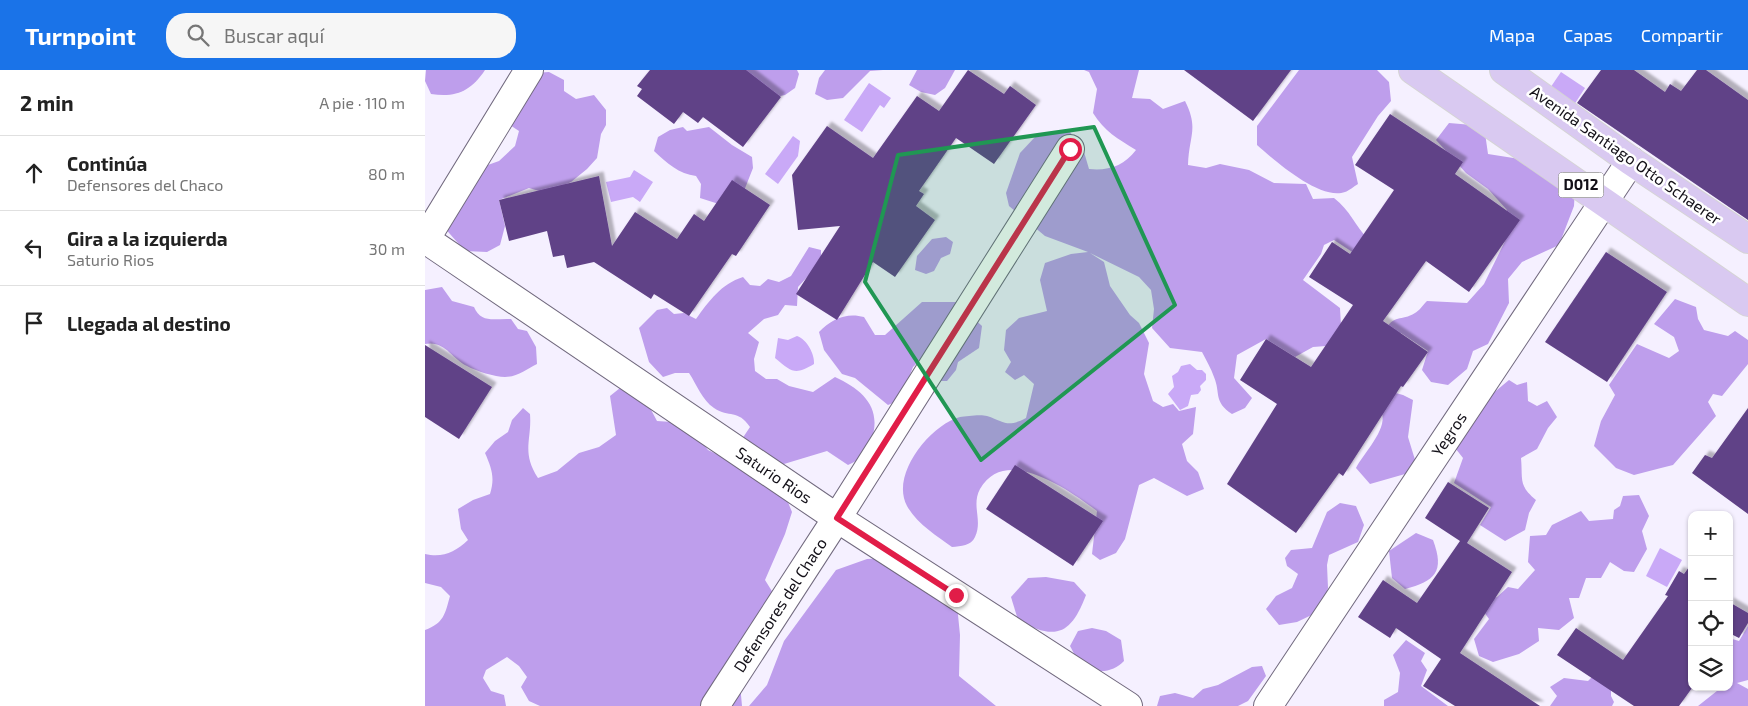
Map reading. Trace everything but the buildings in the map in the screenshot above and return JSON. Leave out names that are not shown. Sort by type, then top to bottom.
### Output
[{"type":"main road","name":"Avenida Santiago Otto Schaerer","points":[[1504,70],[1631,161],[1748,240]]},
{"type":"main road","name":"D012","points":[[1422,72],[1748,302]]},
{"type":"street","points":[[425,239],[529,70]]},
{"type":"street","name":"Defensores del Chaco","points":[[715,706],[837,518],[1070,149]]},
{"type":"street","name":"Yegros","points":[[1268,706],[1631,161]]},
{"type":"street","name":"Saturio Rios","points":[[425,239],[837,518],[1128,706]]},
{"type":"highlighted area","points":[[1094,127],[1175,305],[981,460],[865,282],[898,155]]},
{"type":"shaded area","points":[[426,70],[485,70],[468,88],[455,94],[440,95],[431,94],[425,81]]},
{"type":"shaded area","points":[[704,70],[797,70],[799,74],[795,88],[785,95],[762,100]]},
{"type":"shaded area","points":[[825,70],[883,70],[870,71],[843,98],[827,100],[815,94],[819,78]]},
{"type":"shaded area","points":[[917,70],[955,70],[945,88],[935,95],[921,92],[909,85]]},
{"type":"shaded area","points":[[1084,70],[1139,70],[1132,98],[1150,99],[1163,109],[1185,101],[1192,119],[1188,165],[1206,168],[1220,164],[1249,170],[1274,183],[1306,184],[1313,199],[1334,198],[1340,203],[1369,240],[1363,259],[1334,240],[1324,245],[1321,254],[1303,280],[1340,308],[1341,326],[1326,346],[1313,347],[1295,357],[1266,339],[1237,355],[1234,378],[1252,398],[1245,408],[1232,414],[1220,401],[1214,377],[1202,352],[1170,348],[1152,328],[1154,309],[1151,290],[1139,277],[1090,253],[1104,262],[1110,286],[1130,315],[1139,323],[1149,343],[1144,374],[1153,401],[1163,407],[1173,404],[1179,411],[1196,407],[1193,434],[1182,444],[1187,461],[1198,472],[1204,489],[1187,496],[1154,478],[1139,485],[1125,539],[1116,553],[1100,560],[1092,554],[1097,511],[1055,483],[1021,471],[1005,471],[991,476],[980,489],[977,501],[978,525],[973,540],[965,545],[952,547],[922,524],[907,506],[903,494],[908,466],[916,453],[937,430],[948,422],[960,417],[984,415],[1010,423],[1026,418],[1034,384],[1024,375],[1015,380],[1005,372],[1011,362],[1004,350],[1006,330],[1019,318],[1047,311],[1040,280],[1045,263],[1071,254],[1088,252],[1045,236],[1009,206],[1006,193],[1020,153],[1035,137],[1053,131],[1070,132],[1084,152],[1089,169],[1103,169],[1121,164],[1136,150],[1107,130],[1093,113],[1097,89],[1089,72]]},
{"type":"shaded area","points":[[1299,70],[1377,70],[1389,82],[1391,101],[1378,116],[1352,157],[1358,184],[1347,191],[1335,193],[1323,191],[1311,185],[1298,178],[1257,145],[1257,126]]},
{"type":"shaded area","points":[[549,72],[564,80],[564,91],[576,99],[594,95],[606,110],[606,125],[601,134],[597,158],[571,182],[546,193],[529,188],[499,200],[505,226],[500,245],[487,252],[465,251],[442,225],[485,166],[499,161],[515,146],[519,131],[499,118],[534,73]]},
{"type":"shaded area","points":[[1561,72],[1585,88],[1572,108],[1548,91]]},
{"type":"shaded area","points":[[869,83],[891,98],[884,108],[880,105],[862,132],[844,120]]},
{"type":"shaded area","points":[[1449,123],[1484,126],[1488,154],[1576,168],[1574,206],[1559,245],[1522,262],[1508,279],[1509,303],[1488,344],[1473,351],[1467,369],[1448,385],[1431,382],[1422,370],[1428,351],[1401,333],[1384,332],[1391,322],[1410,316],[1427,301],[1467,303],[1484,284],[1506,239],[1507,210],[1488,189],[1466,173],[1436,140]]},
{"type":"shaded area","points":[[683,127],[687,131],[709,127],[732,145],[752,157],[753,168],[740,201],[725,206],[700,198],[701,184],[696,176],[679,170],[654,151],[658,137],[670,130]]},
{"type":"shaded area","points":[[793,136],[800,141],[798,156],[778,184],[765,174]]},
{"type":"shaded area","points":[[634,170],[653,182],[640,202],[633,197],[611,202],[606,182],[630,177]]},
{"type":"shaded area","points":[[946,237],[953,242],[950,254],[941,258],[934,271],[926,274],[915,270],[917,256],[932,239]]},
{"type":"shaded area","points":[[809,247],[821,250],[821,262],[798,287],[797,306],[785,305],[778,315],[764,319],[748,333],[759,342],[754,359],[755,371],[766,379],[777,379],[789,386],[813,392],[835,377],[862,394],[868,402],[874,419],[874,429],[865,453],[848,465],[827,451],[774,467],[742,439],[750,427],[746,421],[737,416],[719,411],[710,405],[689,373],[675,373],[663,377],[649,362],[639,328],[657,310],[667,308],[674,314],[684,313],[696,319],[722,289],[743,277],[750,285],[760,286],[768,279],[779,282],[791,276]]},
{"type":"shaded area","points":[[442,287],[452,301],[474,307],[480,316],[489,319],[511,319],[518,329],[527,331],[536,347],[537,364],[514,376],[496,376],[467,366],[443,347],[425,344],[425,290]]},
{"type":"shaded area","points":[[1675,299],[1696,307],[1698,319],[1704,330],[1728,336],[1735,331],[1748,340],[1748,364],[1722,396],[1713,394],[1708,402],[1716,416],[1673,465],[1634,475],[1616,468],[1594,446],[1601,421],[1615,395],[1609,385],[1637,344],[1669,358],[1679,351],[1674,337],[1654,324]]},
{"type":"shaded area","points":[[922,302],[956,302],[982,326],[979,348],[958,362],[956,370],[947,381],[936,381],[935,370],[919,361],[913,367],[900,400],[888,405],[855,378],[842,374],[824,350],[819,332],[834,320],[851,315],[864,317],[875,335],[885,335]]},
{"type":"shaded area","points":[[797,336],[804,340],[812,352],[814,364],[802,370],[794,371],[775,358],[778,338],[788,340]]},
{"type":"shaded area","points":[[1190,364],[1206,374],[1206,380],[1200,386],[1201,390],[1198,394],[1191,395],[1188,406],[1180,410],[1168,394],[1174,387],[1172,376],[1178,372],[1181,366]]},
{"type":"shaded area","points":[[1509,380],[1517,385],[1527,382],[1528,401],[1537,406],[1547,401],[1557,417],[1548,428],[1537,449],[1521,458],[1524,486],[1536,500],[1529,513],[1525,530],[1505,541],[1480,525],[1491,507],[1454,483],[1463,458],[1452,444],[1479,405]]},
{"type":"shaded area","points":[[620,388],[634,388],[649,406],[657,421],[672,422],[698,437],[708,450],[733,462],[749,476],[774,484],[785,495],[792,512],[785,534],[765,580],[783,609],[762,660],[746,672],[740,684],[742,706],[540,706],[529,701],[521,687],[527,677],[519,666],[507,657],[486,670],[483,678],[491,691],[504,695],[506,706],[425,706],[425,630],[436,624],[443,617],[450,596],[441,587],[425,583],[425,554],[437,555],[448,553],[468,540],[461,529],[458,509],[473,500],[490,494],[492,474],[485,453],[495,441],[508,432],[512,420],[523,408],[530,414],[528,446],[533,469],[538,478],[557,471],[579,453],[599,447],[616,435],[610,396]]},
{"type":"shaded area","points":[[1385,390],[1413,400],[1408,437],[1416,463],[1405,474],[1370,484],[1356,468],[1378,434],[1383,420],[1382,414],[1372,396]]},
{"type":"shaded area","points":[[1639,495],[1649,516],[1642,531],[1647,549],[1634,572],[1624,571],[1610,562],[1601,578],[1586,578],[1579,598],[1569,598],[1574,618],[1559,630],[1538,628],[1539,641],[1519,654],[1493,662],[1479,656],[1474,639],[1489,619],[1479,605],[1497,597],[1508,587],[1518,589],[1535,570],[1528,562],[1530,536],[1546,535],[1552,525],[1581,511],[1589,521],[1613,519],[1614,510],[1620,506],[1623,496]]},
{"type":"shaded area","points":[[1340,503],[1356,506],[1364,525],[1358,542],[1329,555],[1327,565],[1328,588],[1322,610],[1297,622],[1279,625],[1266,609],[1276,596],[1292,588],[1298,574],[1287,566],[1285,558],[1291,550],[1312,548],[1327,512]]},
{"type":"shaded area","points":[[1416,533],[1433,540],[1438,560],[1437,567],[1435,574],[1430,578],[1405,589],[1392,578],[1389,551]]},
{"type":"shaded area","points":[[1660,548],[1682,560],[1667,587],[1646,576]]},
{"type":"shaded area","points":[[898,557],[956,595],[960,635],[959,676],[996,706],[749,706],[767,685],[784,641],[836,570],[867,559]]},
{"type":"shaded area","points":[[1046,577],[1074,582],[1086,595],[1074,619],[1068,626],[1052,632],[1042,631],[1018,620],[1011,597],[1028,578]]},
{"type":"shaded area","points":[[1748,626],[1748,680],[1737,683],[1748,689],[1748,706],[1698,706],[1717,691],[1733,691],[1733,639],[1739,641]]},
{"type":"shaded area","points":[[1092,628],[1106,631],[1121,640],[1124,661],[1120,665],[1109,670],[1097,671],[1080,663],[1070,646],[1078,631]]},
{"type":"shaded area","points":[[1406,640],[1425,653],[1421,661],[1427,670],[1421,686],[1448,706],[1384,706],[1384,700],[1398,692],[1400,673],[1393,655]]},
{"type":"shaded area","points":[[1262,666],[1266,676],[1248,701],[1238,706],[1157,706],[1160,696],[1175,693],[1193,698],[1203,689],[1218,685],[1252,667]]},
{"type":"shaded area","points":[[1596,673],[1611,689],[1611,696],[1614,702],[1612,706],[1550,706],[1557,696],[1550,687],[1564,678],[1588,681]]},
{"type":"route","points":[[956,595],[837,518],[1070,149]]}]
